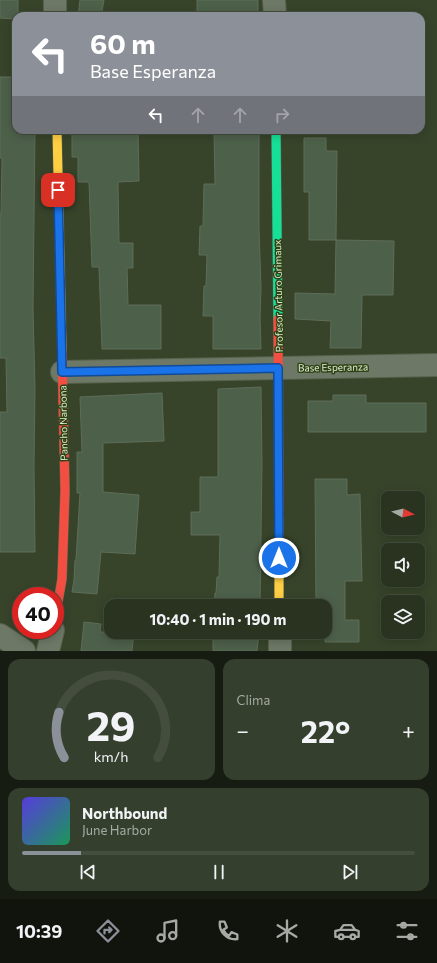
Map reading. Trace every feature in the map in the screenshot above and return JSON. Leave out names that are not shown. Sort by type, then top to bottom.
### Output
[{"type":"street","points":[[55,0],[55,12]]},
{"type":"street","points":[[274,0],[275,12]]},
{"type":"street","name":"Pancho Narbona","points":[[57,134],[65,491],[64,551],[61,587]]},
{"type":"street","name":"Profesor Arturo Grimaux","points":[[276,134],[279,599]]},
{"type":"street","name":"Base Esperanza","points":[[62,372],[437,365]]},
{"type":"street","points":[[0,635],[24,651]]},
{"type":"street","points":[[48,651],[51,639]]},
{"type":"street","points":[[280,639],[280,651]]},
{"type":"building","points":[[0,0],[18,0],[18,12],[12,12],[12,19],[0,18]]},
{"type":"building","points":[[80,0],[104,0],[102,12],[78,12]]},
{"type":"building","points":[[197,0],[258,0],[258,12],[197,12]]},
{"type":"building","points":[[0,77],[12,77],[12,134],[35,134],[33,308],[35,388],[35,552],[0,552],[0,412],[7,412],[6,358],[0,358],[0,214],[2,158],[0,158]]},
{"type":"building","points":[[72,134],[138,134],[139,181],[118,182],[119,243],[133,243],[133,268],[127,268],[128,305],[161,305],[161,349],[102,349],[99,267],[92,267],[89,182],[78,182],[78,157],[72,157]]},
{"type":"building","points":[[214,134],[259,134],[261,349],[213,349],[213,316],[203,316],[207,255],[199,255],[200,226],[203,226],[204,184],[215,184]]},
{"type":"building","points":[[304,138],[326,138],[326,151],[337,151],[336,240],[309,240],[309,192],[304,192]]},
{"type":"building","points":[[336,240],[394,241],[393,295],[362,295],[361,348],[330,348],[331,321],[295,319],[295,293],[335,294]]},
{"type":"building","points":[[261,387],[262,464],[260,599],[215,599],[217,577],[219,577],[220,535],[191,535],[191,512],[200,512],[200,477],[218,477],[218,389]]},
{"type":"building","points":[[162,393],[164,441],[103,443],[103,492],[139,495],[135,554],[101,552],[97,594],[72,592],[76,560],[80,493],[77,493],[77,452],[82,452],[80,397]]},
{"type":"building","points":[[333,395],[366,395],[366,403],[426,403],[426,432],[308,432],[308,401],[333,401]]},
{"type":"building","points":[[315,479],[347,479],[347,495],[360,494],[362,581],[345,581],[345,620],[359,620],[359,642],[325,642],[325,639],[332,639],[332,599],[316,599]]},
{"type":"building","points":[[84,622],[101,624],[100,632],[104,632],[104,639],[133,639],[132,651],[81,651]]},
{"type":"building","points":[[213,639],[258,639],[257,651],[213,651]]},
{"type":"traffic: fast","points":[[276,134],[278,319]]},
{"type":"traffic: slow","points":[[57,134],[62,351]]},
{"type":"traffic: slow","points":[[279,519],[279,599]]},
{"type":"traffic: jam","points":[[278,319],[279,519]]},
{"type":"traffic: jam","points":[[61,587],[65,491],[62,351]]},
{"type":"route","points":[[58,190],[62,372],[278,368],[279,558]]}]
